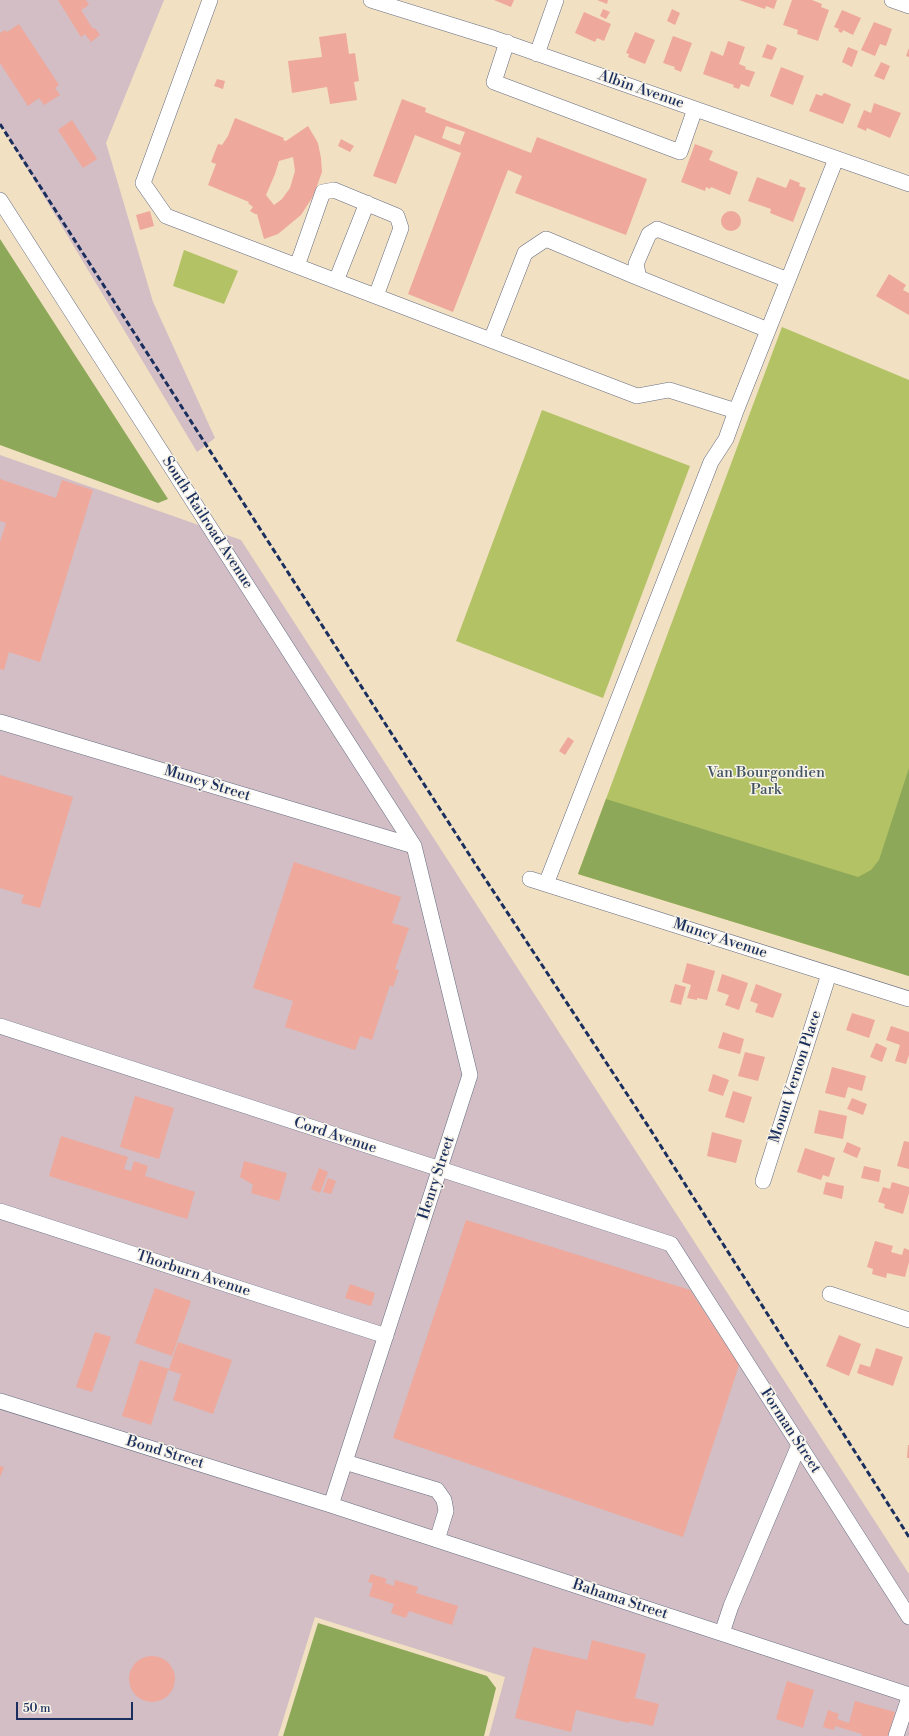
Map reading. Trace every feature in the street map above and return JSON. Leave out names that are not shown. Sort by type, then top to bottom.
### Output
[{"type":"street","points":[[210,0],[143,183],[166,216],[637,396],[669,390],[736,411]]},
{"type":"street","name":"Albin Avenue","points":[[371,0],[507,42],[537,54],[909,184]]},
{"type":"street","points":[[537,54],[556,0]]},
{"type":"street","points":[[892,0],[909,6]]},
{"type":"street","points":[[507,42],[494,82],[680,152],[695,109]]},
{"type":"street","points":[[546,884],[711,462],[726,439],[836,159]]},
{"type":"street","points":[[297,266],[324,192],[334,190],[397,216],[401,228],[376,296]]},
{"type":"street","name":"South Railroad Avenue","points":[[0,200],[414,846]]},
{"type":"street","points":[[336,281],[367,203]]},
{"type":"street","points":[[639,278],[636,264],[649,234],[657,229],[788,280]]},
{"type":"street","points":[[491,340],[525,253],[546,239],[768,330]]},
{"type":"street","name":"Muncy Street","points":[[0,722],[414,846]]},
{"type":"street","name":"Henry Street","points":[[331,1505],[470,1075],[414,846]]},
{"type":"street","name":"Muncy Avenue","points":[[530,879],[909,999]]},
{"type":"street","name":"Mount Vernon Place","points":[[763,1181],[829,974]]},
{"type":"street","name":"Cord Avenue","points":[[0,1026],[671,1244]]},
{"type":"street","name":"Thorburn Avenue","points":[[0,1211],[386,1336]]},
{"type":"street","name":"Forman Street","points":[[671,1244],[909,1617]]},
{"type":"street","points":[[830,1294],[909,1320]]},
{"type":"street","name":"Bond Street","points":[[0,1401],[331,1505]]},
{"type":"street","points":[[722,1633],[731,1606],[799,1445]]},
{"type":"street","points":[[345,1462],[437,1490],[444,1500],[446,1511],[437,1540]]},
{"type":"street","name":"Bahama Street","points":[[331,1505],[909,1696]]},
{"type":"street","points":[[896,1736],[905,1722],[909,1696]]},
{"type":"shaded area","points":[[0,0],[164,0],[106,143],[153,302],[215,438],[197,452],[0,123]]},
{"type":"shaded area","points":[[0,455],[241,540],[909,1574],[909,1736],[489,1736],[505,1677],[315,1617],[278,1736],[0,1736]]},
{"type":"green space","points":[[0,239],[168,499],[158,503],[0,445]]},
{"type":"green space","points":[[184,250],[238,271],[224,304],[173,286]]},
{"type":"green space","name":"Van Bourgondien Park","points":[[782,327],[909,380],[909,976],[578,874]]},
{"type":"green space","points":[[542,410],[690,466],[603,698],[456,641]]},
{"type":"green space","points":[[909,768],[909,976],[578,874],[606,799],[858,877],[871,870],[879,860]]},
{"type":"green space","points":[[318,1623],[487,1676],[496,1688],[484,1736],[283,1736]]},
{"type":"building","points":[[58,0],[86,0],[89,5],[81,10],[93,29],[95,28],[100,35],[91,42],[85,34],[81,37]]},
{"type":"building","points":[[494,0],[514,0],[511,7]]},
{"type":"building","points":[[597,0],[608,0],[607,4]]},
{"type":"building","points":[[739,0],[777,0],[774,9],[766,6],[765,9]]},
{"type":"building","points":[[792,0],[812,0],[822,4],[821,7],[829,10],[818,41],[797,34],[798,30],[783,25]]},
{"type":"building","points":[[603,9],[610,12],[606,19],[600,16]]},
{"type":"building","points":[[672,9],[680,13],[675,25],[667,21]]},
{"type":"building","points":[[842,10],[861,18],[853,35],[843,30],[842,33],[838,31],[839,29],[834,27]]},
{"type":"building","points":[[584,12],[611,24],[604,41],[597,38],[595,42],[575,33]]},
{"type":"building","points":[[874,22],[892,29],[886,46],[880,44],[875,56],[861,50]]},
{"type":"building","points":[[19,24],[59,85],[55,88],[60,95],[44,105],[39,98],[28,106],[0,63],[0,33],[5,30],[7,32]]},
{"type":"building","points":[[635,32],[655,40],[645,64],[628,57],[629,54],[626,53]]},
{"type":"building","points":[[346,33],[349,54],[355,53],[359,81],[354,82],[357,100],[330,104],[327,87],[292,93],[288,61],[322,57],[319,37]]},
{"type":"building","points":[[673,36],[692,43],[681,72],[674,69],[675,67],[663,63]]},
{"type":"building","points":[[728,41],[745,47],[739,64],[746,67],[745,69],[755,72],[749,87],[741,84],[739,89],[733,87],[734,85],[703,74],[711,51],[723,56]]},
{"type":"building","points":[[767,44],[777,48],[772,60],[762,57]]},
{"type":"building","points":[[848,47],[858,51],[852,67],[842,62]]},
{"type":"building","points":[[909,48],[909,57],[906,56]]},
{"type":"building","points":[[881,62],[890,66],[884,80],[874,76]]},
{"type":"building","points":[[781,67],[804,76],[793,105],[770,96]]},
{"type":"building","points":[[217,79],[225,81],[223,89],[214,86]]},
{"type":"building","points":[[824,93],[851,104],[843,124],[809,111],[816,94],[822,96]]},
{"type":"building","points":[[402,99],[426,108],[425,112],[531,153],[537,137],[647,179],[626,235],[515,193],[522,176],[508,170],[453,312],[408,294],[461,153],[415,135],[396,184],[373,176]],"holes":[[[446,126],[465,132],[460,145],[442,138]]]},
{"type":"building","points":[[874,103],[901,113],[890,138],[867,128],[866,131],[857,127],[864,110],[871,113]]},
{"type":"building","points":[[235,118],[284,138],[283,140],[286,141],[308,126],[318,143],[322,172],[312,198],[301,215],[278,234],[264,239],[257,214],[250,211],[253,207],[248,203],[249,202],[208,185],[216,164],[211,162],[218,144],[222,145],[228,136]],"holes":[[[293,157],[295,171],[290,188],[282,199],[274,205],[266,195],[279,161]]]},
{"type":"building","points":[[72,120],[97,159],[83,168],[58,130]]},
{"type":"building","points":[[341,139],[354,146],[350,152],[338,146]]},
{"type":"building","points":[[695,144],[713,151],[709,160],[738,172],[730,195],[711,187],[710,189],[706,187],[705,191],[681,182]]},
{"type":"building","points":[[757,177],[786,188],[790,179],[800,183],[799,186],[806,188],[793,222],[770,213],[771,209],[748,201]]},
{"type":"building","points":[[150,211],[154,226],[140,230],[136,215]]},
{"type":"building","points":[[731,211],[738,214],[741,221],[738,228],[731,231],[724,228],[721,221],[724,214]]},
{"type":"building","points":[[889,274],[906,285],[903,290],[909,293],[909,315],[876,296]]},
{"type":"building","points":[[0,479],[56,498],[62,480],[93,490],[40,662],[9,652],[4,670],[0,669],[0,542],[6,523],[0,521]]},
{"type":"building","points":[[568,737],[574,741],[565,755],[559,751]]},
{"type":"building","points":[[0,775],[73,797],[40,908],[21,903],[24,895],[0,888]]},
{"type":"building","points":[[294,862],[401,897],[392,923],[409,928],[395,969],[399,970],[393,987],[390,985],[372,1040],[360,1036],[355,1050],[285,1027],[293,1001],[253,988]]},
{"type":"building","points":[[687,963],[715,971],[707,1000],[687,998],[691,985],[682,982]]},
{"type":"building","points":[[722,974],[748,983],[739,1010],[725,1005],[729,995],[717,991]]},
{"type":"building","points":[[675,984],[686,987],[681,1005],[670,1002]]},
{"type":"building","points":[[756,984],[782,994],[773,1018],[755,1012],[758,1004],[750,1001]]},
{"type":"building","points":[[852,1013],[875,1020],[869,1038],[846,1030]]},
{"type":"building","points":[[891,1026],[909,1032],[909,1055],[906,1064],[895,1061],[900,1045],[886,1040]]},
{"type":"building","points":[[723,1032],[744,1039],[740,1054],[718,1048]]},
{"type":"building","points":[[876,1043],[887,1048],[882,1062],[870,1057]]},
{"type":"building","points":[[745,1052],[765,1057],[758,1081],[738,1076]]},
{"type":"building","points":[[832,1067],[866,1076],[862,1091],[848,1087],[845,1098],[825,1093]]},
{"type":"building","points":[[713,1074],[729,1080],[723,1096],[708,1091]]},
{"type":"building","points":[[733,1091],[752,1097],[744,1123],[725,1117]]},
{"type":"building","points":[[135,1096],[174,1108],[159,1159],[120,1147]]},
{"type":"building","points":[[852,1098],[867,1104],[863,1115],[847,1109]]},
{"type":"building","points":[[819,1110],[847,1116],[843,1139],[814,1133]]},
{"type":"building","points":[[712,1132],[742,1140],[736,1163],[707,1156]]},
{"type":"building","points":[[61,1136],[128,1157],[124,1169],[131,1171],[134,1161],[148,1166],[145,1176],[195,1192],[187,1219],[49,1176]]},
{"type":"building","points":[[904,1141],[909,1142],[909,1169],[897,1166]]},
{"type":"building","points":[[847,1142],[861,1148],[857,1158],[843,1152]]},
{"type":"building","points":[[805,1148],[835,1158],[829,1177],[823,1175],[821,1180],[797,1172]]},
{"type":"building","points":[[244,1161],[287,1173],[279,1201],[251,1193],[253,1185],[240,1177]]},
{"type":"building","points":[[864,1166],[881,1170],[879,1182],[861,1178]]},
{"type":"building","points":[[319,1168],[328,1172],[320,1193],[311,1189]]},
{"type":"building","points":[[328,1178],[336,1181],[331,1194],[323,1192]]},
{"type":"building","points":[[826,1182],[844,1186],[842,1199],[823,1194]]},
{"type":"building","points":[[892,1182],[909,1187],[909,1193],[903,1214],[884,1208],[885,1204],[878,1202],[883,1187],[890,1189]]},
{"type":"building","points":[[466,1220],[690,1290],[739,1365],[683,1537],[393,1438]]},
{"type":"building","points":[[875,1241],[893,1246],[891,1252],[902,1255],[904,1248],[909,1250],[909,1262],[905,1277],[887,1273],[886,1278],[872,1274],[873,1269],[867,1267]]},
{"type":"building","points":[[350,1284],[375,1293],[371,1306],[345,1298]]},
{"type":"building","points":[[155,1288],[191,1301],[172,1356],[135,1343]]},
{"type":"building","points":[[95,1332],[111,1337],[92,1392],[76,1387]]},
{"type":"building","points":[[839,1335],[861,1344],[849,1376],[826,1366]]},
{"type":"building","points":[[178,1342],[232,1360],[213,1414],[173,1400],[181,1374],[168,1370],[151,1425],[122,1416],[140,1360],[169,1369]]},
{"type":"building","points":[[876,1348],[903,1357],[893,1386],[857,1373],[860,1364],[870,1367]]},
{"type":"building","points":[[908,1445],[909,1458],[907,1458]]},
{"type":"building","points":[[0,1466],[4,1467],[0,1477]]},
{"type":"building","points":[[371,1574],[387,1579],[385,1583],[394,1586],[395,1580],[418,1587],[416,1593],[458,1606],[452,1625],[409,1611],[406,1618],[391,1613],[394,1604],[369,1596],[373,1583],[368,1582]]},
{"type":"building","points":[[592,1640],[646,1654],[635,1698],[659,1704],[653,1726],[630,1721],[629,1723],[576,1710],[571,1732],[515,1718],[533,1647],[587,1660]]},
{"type":"building","points":[[152,1656],[165,1660],[171,1666],[175,1679],[171,1692],[165,1698],[152,1702],[139,1698],[133,1692],[129,1679],[133,1666],[139,1660]]},
{"type":"building","points":[[787,1681],[814,1690],[803,1728],[776,1719]]},
{"type":"building","points":[[855,1701],[895,1712],[888,1736],[861,1736],[862,1734],[835,1726],[834,1730],[823,1727],[828,1710],[839,1714],[837,1719],[849,1723]]},
{"type":"railway","points":[[0,124],[474,862],[650,1129],[909,1537]]}]
